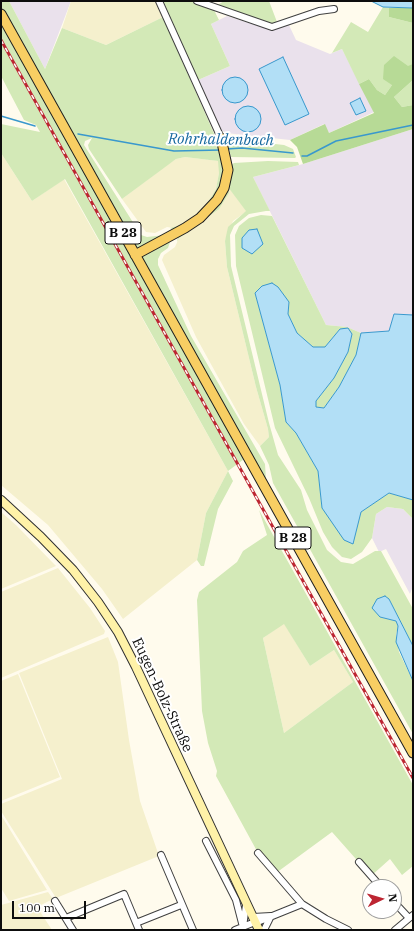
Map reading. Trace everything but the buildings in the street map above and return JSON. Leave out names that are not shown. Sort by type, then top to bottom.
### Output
[{"type":"main road","name":"B 28","points":[[1,14],[413,753]]},
{"type":"main road","points":[[136,255],[200,218],[218,200],[224,188],[228,170],[222,141]]},
{"type":"street","points":[[159,1],[222,141]]},
{"type":"street","points":[[197,1],[272,27],[318,11],[334,9]]},
{"type":"street","name":"Eugen-Bolz-Straße","points":[[1,500],[41,537],[73,570],[98,602],[118,632],[136,667],[257,925]]},
{"type":"street","points":[[206,840],[236,900],[243,927]]},
{"type":"street","points":[[258,852],[302,904],[326,919],[348,930]]},
{"type":"street","points":[[161,855],[181,905],[193,930]]},
{"type":"street","points":[[359,862],[374,879]]},
{"type":"street","points":[[66,918],[124,894],[139,930]]},
{"type":"street","points":[[55,900],[73,930]]},
{"type":"street","points":[[243,927],[246,904]]},
{"type":"street","points":[[257,925],[273,916],[302,904]]},
{"type":"street","points":[[136,923],[181,905]]},
{"type":"street","points":[[395,930],[411,917],[402,909]]},
{"type":"street","points":[[235,930],[267,922],[273,916]]},
{"type":"shaded area","points":[[9,1],[71,1],[45,69]]},
{"type":"shaded area","points":[[71,1],[156,1],[163,17],[106,45],[62,28]]},
{"type":"shaded area","points":[[227,16],[271,30],[288,23],[296,40],[330,54],[342,49],[374,112],[329,133],[324,124],[290,140],[226,133],[221,130],[198,80],[230,66],[211,24]]},
{"type":"shaded area","points":[[413,129],[413,315],[394,314],[389,331],[361,333],[347,327],[326,325],[253,177],[303,164]]},
{"type":"shaded area","points":[[1,153],[32,201],[64,179],[228,471],[206,513],[197,560],[123,619],[102,589],[48,525],[1,485]]},
{"type":"shaded area","points":[[185,157],[219,161],[219,173],[216,189],[207,204],[197,214],[181,225],[174,228],[167,227],[155,233],[146,232],[122,199],[168,164],[176,159]]},
{"type":"shaded area","points":[[228,186],[247,211],[233,221],[225,241],[227,267],[256,387],[268,429],[269,437],[260,446],[244,424],[196,337],[162,260],[164,255],[175,247],[179,238],[209,217]]},
{"type":"shaded area","points":[[387,507],[403,509],[413,519],[413,586],[410,594],[386,549],[379,552],[372,538],[376,514]]},
{"type":"shaded area","points":[[1,512],[16,525],[56,566],[1,589]]},
{"type":"shaded area","points":[[58,568],[90,608],[105,631],[104,634],[1,678],[1,592]]},
{"type":"shaded area","points":[[284,623],[310,666],[334,650],[353,682],[284,733],[263,638]]},
{"type":"shaded area","points":[[108,637],[118,662],[129,740],[140,801],[159,856],[56,898],[1,811],[1,804],[62,779],[19,673]]},
{"type":"shaded area","points":[[18,674],[60,777],[1,801],[1,681]]},
{"type":"shaded area","points":[[1,815],[47,890],[9,901],[1,888]]},
{"type":"shaded area","points":[[48,892],[53,899],[37,907],[52,930],[1,930],[1,905]]},
{"type":"green space","points":[[1,1],[9,1],[45,69],[62,28],[106,45],[163,17],[219,145],[224,160],[224,174],[219,190],[203,213],[174,230],[170,228],[181,225],[197,214],[207,204],[216,189],[219,173],[218,161],[185,157],[176,159],[122,199],[89,149],[88,145],[92,138],[85,141],[84,145],[141,235],[147,237],[165,235],[170,242],[168,248],[161,253],[158,259],[158,265],[191,336],[265,464],[266,480],[251,454],[228,471],[65,179],[32,201],[1,153],[1,124],[40,132],[36,125],[24,120],[1,76]]},
{"type":"green space","points":[[162,1],[191,1],[214,10],[219,20],[211,24],[230,66],[198,80]]},
{"type":"green space","points":[[224,1],[269,1],[277,22],[271,24],[216,6]]},
{"type":"green space","points":[[383,7],[389,8],[389,17],[413,23],[413,64],[392,85],[385,95],[377,90],[369,79],[359,84],[342,49],[332,53],[351,22],[368,32]]},
{"type":"green space","points":[[389,8],[412,8],[413,23],[389,17]]},
{"type":"green space","points":[[394,56],[408,66],[413,64],[413,80],[394,97],[402,107],[413,105],[413,129],[303,164],[297,147],[290,140],[325,124],[329,133],[374,113],[359,84],[369,79],[377,90],[385,95],[392,85],[383,79],[384,65]]},
{"type":"green space","points":[[413,80],[413,105],[402,107],[394,97]]},
{"type":"green space","points":[[230,139],[284,145],[293,149],[296,157],[231,157],[228,144]]},
{"type":"green space","points":[[268,161],[298,162],[299,165],[253,177],[270,211],[249,214],[234,226],[230,235],[231,266],[269,423],[278,455],[301,490],[307,510],[327,550],[341,562],[353,564],[375,551],[381,551],[413,609],[413,646],[389,599],[380,617],[396,621],[398,626],[396,635],[399,652],[413,681],[413,734],[273,483],[269,465],[260,446],[269,437],[268,429],[256,387],[227,267],[225,241],[228,227],[246,211],[228,187],[229,193],[219,209],[179,238],[177,242],[178,236],[205,218],[231,165],[234,163]]},
{"type":"green space","points":[[261,215],[272,216],[326,325],[347,327],[361,333],[356,355],[339,387],[324,408],[316,407],[316,401],[334,378],[348,352],[352,334],[340,329],[325,347],[313,347],[297,333],[288,314],[289,302],[255,293],[280,385],[286,422],[296,433],[318,471],[322,508],[353,543],[361,512],[389,493],[413,500],[413,519],[403,509],[387,507],[376,514],[372,538],[362,552],[351,559],[342,557],[332,547],[323,532],[309,498],[275,428],[236,266],[235,235],[239,226],[249,218]]},
{"type":"green space","points":[[228,471],[233,481],[218,509],[204,566],[201,566],[197,560],[206,513]]},
{"type":"green space","points":[[259,510],[413,785],[413,866],[402,875],[390,859],[371,876],[332,832],[276,873],[258,853],[216,776],[217,771],[208,743],[202,711],[197,600],[199,592],[237,562],[243,551],[267,535]],"holes":[[[284,624],[310,666],[334,650],[353,682],[284,733],[263,638]]]},
{"type":"water","points":[[371,1],[413,1],[413,8],[383,7]]},
{"type":"water","points":[[283,57],[309,114],[285,125],[259,69]]},
{"type":"water","points":[[235,77],[244,81],[248,90],[244,99],[235,103],[226,99],[222,90],[226,81]]},
{"type":"water","points":[[360,98],[366,111],[356,115],[350,103]]},
{"type":"water","points":[[248,106],[257,110],[261,119],[257,128],[248,132],[239,128],[235,119],[239,110]]},
{"type":"water","points":[[257,229],[263,244],[252,254],[242,248],[242,238],[249,230]]},
{"type":"water","points":[[272,283],[278,287],[289,302],[288,314],[297,333],[313,347],[325,347],[340,329],[348,328],[352,334],[348,352],[334,378],[316,401],[316,407],[324,408],[339,387],[356,355],[361,333],[389,331],[394,314],[413,315],[413,500],[389,493],[361,512],[353,544],[344,540],[322,508],[318,471],[296,433],[286,422],[280,385],[255,293],[262,286]]},
{"type":"water","points":[[385,596],[389,599],[413,646],[413,681],[396,642],[398,626],[396,621],[380,617],[372,608],[377,599]]},
{"type":"waterway","name":"Rohrhaldenbach","points":[[1,116],[35,126]]},
{"type":"waterway","name":"Rohrhaldenbach","points":[[302,156],[307,156],[336,141],[413,125]]},
{"type":"waterway","name":"Rohrhaldenbach","points":[[78,134],[174,151],[221,150]]},
{"type":"waterway","name":"Rohrhaldenbach","points":[[227,149],[242,148],[293,153]]},
{"type":"railway","points":[[1,40],[413,778]]}]
